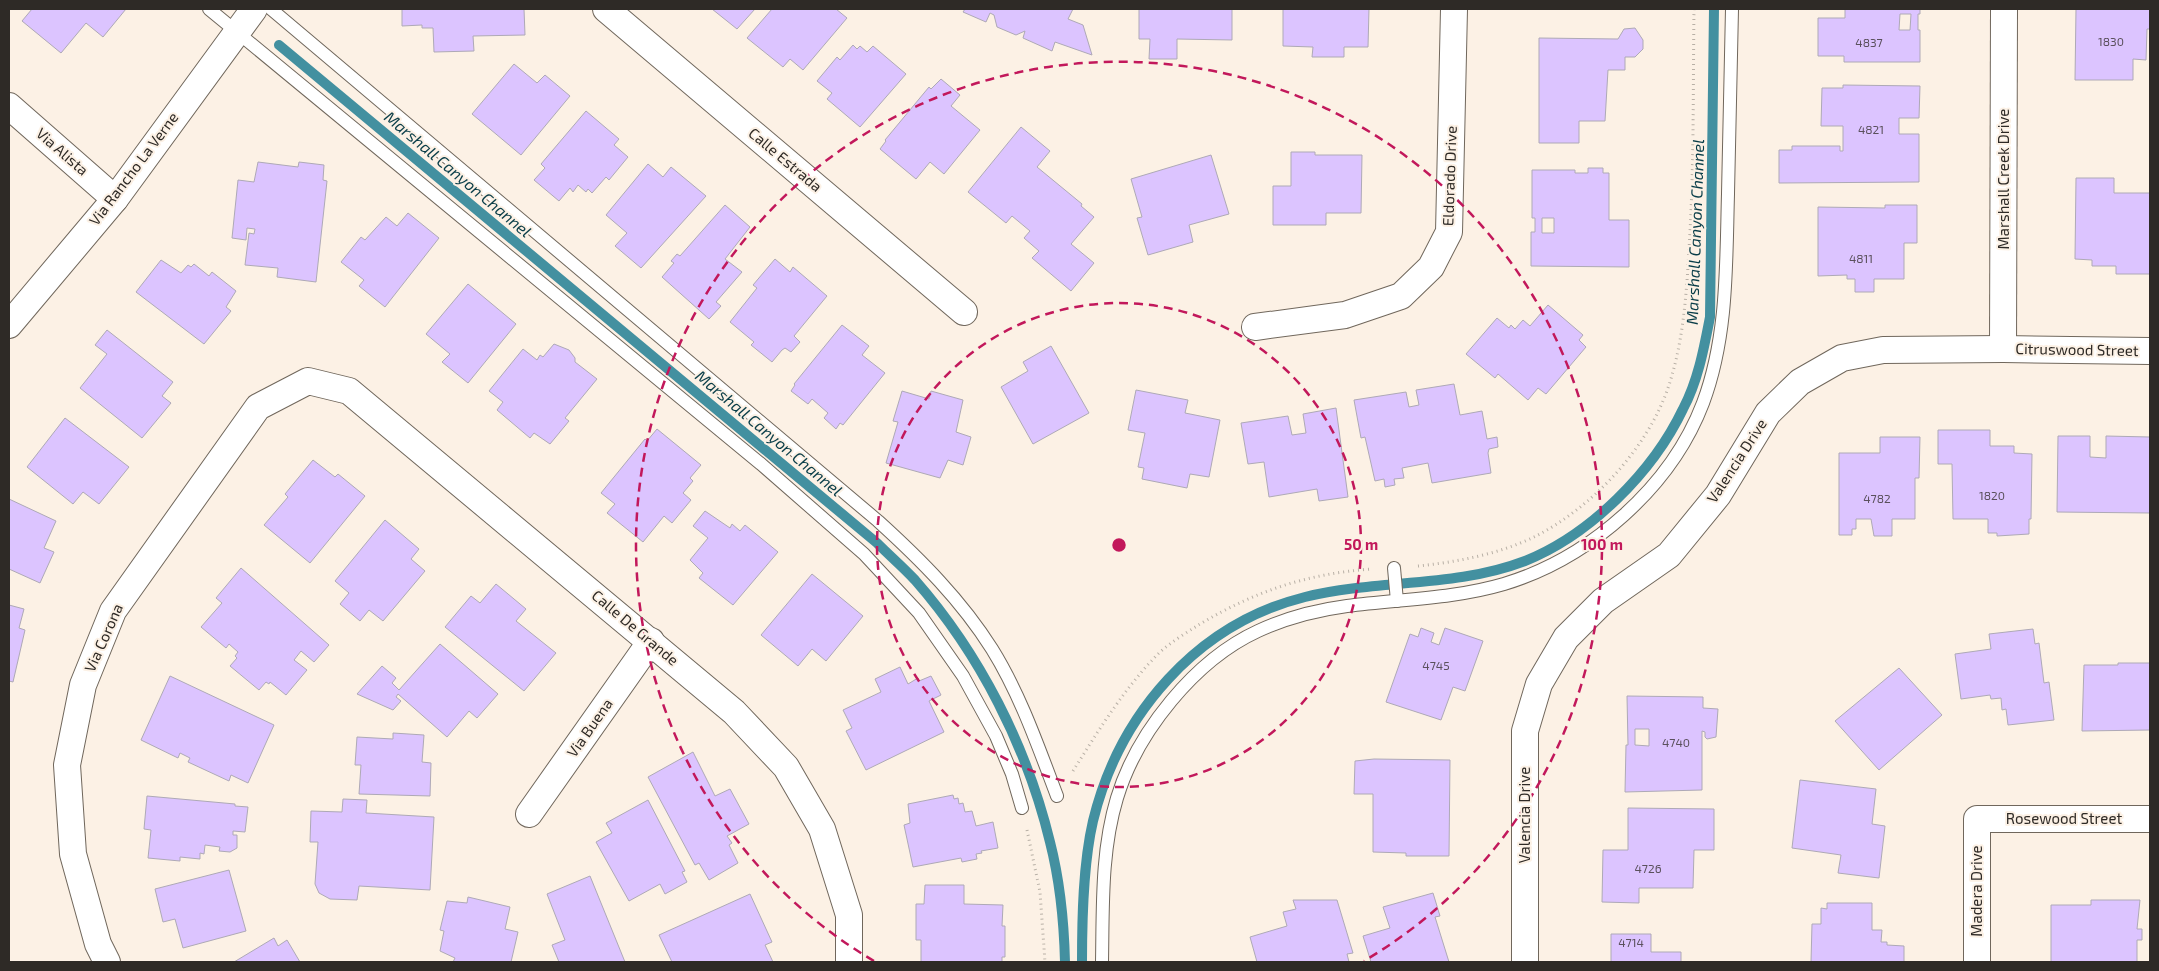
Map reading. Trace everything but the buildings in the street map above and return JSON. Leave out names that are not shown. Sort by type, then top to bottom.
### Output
[{"type":"street","name":"Via Rancho La Verne","points":[[9,325],[115,199],[235,32],[254,9]]},
{"type":"street","name":"Calle Estrada","points":[[606,9],[964,312]]},
{"type":"street","name":"Eldorado Drive","points":[[1254,327],[1345,315],[1401,296],[1432,267],[1449,232],[1454,9]]},
{"type":"street","name":"Marshall Creek Drive","points":[[2003,349],[2004,9]]},
{"type":"street","name":"Via Alista","points":[[9,106],[115,199]]},
{"type":"street","name":"Citruswood Street","points":[[2003,349],[2150,351]]},
{"type":"street","name":"Valencia Drive","points":[[1525,962],[1526,731],[1539,684],[1566,638],[1603,601],[1668,554],[1718,495],[1768,413],[1800,382],[1842,358],[1883,350],[2003,349]]},
{"type":"street","name":"Calle De Grande","points":[[308,381],[349,390],[734,712],[786,767],[822,829],[849,915],[849,962]]},
{"type":"street","name":"Via Corona","points":[[107,962],[98,944],[73,854],[67,765],[83,685],[113,611],[258,407],[308,381]]},
{"type":"street","name":"Via Buena","points":[[529,814],[651,641]]},
{"type":"street","name":"Rosewood Street","points":[[1977,819],[2150,819]]},
{"type":"street","name":"Madera Drive","points":[[1977,819],[1977,962]]},
{"type":"lane","points":[[209,9],[761,464],[864,554],[919,613],[963,676],[996,736],[1012,774],[1022,808]]},
{"type":"lane","points":[[271,9],[878,521],[928,567],[960,603],[993,650],[1028,721],[1057,796]]},
{"type":"lane","points":[[1102,962],[1104,862],[1117,798],[1136,751],[1168,704],[1205,665],[1257,631],[1298,616],[1345,606],[1457,595],[1503,584],[1534,573],[1572,554],[1612,527],[1644,495],[1685,444],[1703,404],[1717,359],[1726,288],[1732,9]]},
{"type":"lane","points":[[1394,568],[1397,601]]},
{"type":"path","points":[[1394,568],[1453,562],[1533,537],[1560,522],[1612,479],[1649,430],[1668,388],[1680,341],[1687,296],[1691,205],[1694,9]]},
{"type":"path","points":[[1022,808],[1040,892],[1045,962]]},
{"type":"waterway","name":"Marshall Canyon Channel","points":[[1082,962],[1087,855],[1093,821],[1105,782],[1122,745],[1143,710],[1168,679],[1197,652],[1230,628],[1266,610],[1305,597],[1333,591],[1444,580],[1498,570],[1525,561],[1549,550],[1596,518],[1637,478],[1655,456],[1670,433],[1693,387],[1710,317],[1714,9]]},
{"type":"waterway","name":"Marshall Canyon Channel","points":[[279,45],[877,543],[915,580],[939,609],[980,670],[998,703],[1028,771],[1050,842],[1059,887],[1065,962]]}]
